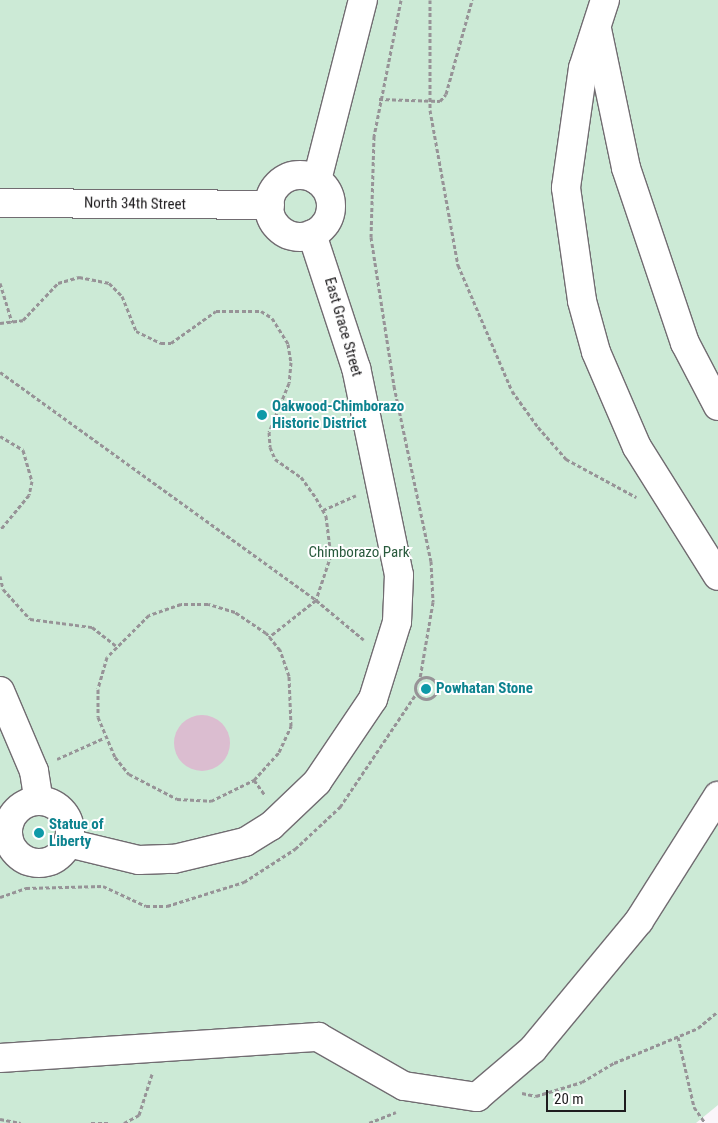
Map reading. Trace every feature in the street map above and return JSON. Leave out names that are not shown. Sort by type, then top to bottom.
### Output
[{"type":"street","points":[[317,180],[364,0]]},
{"type":"street","points":[[605,0],[583,68],[570,148],[566,188],[574,255],[596,352],[637,447],[718,576]]},
{"type":"street","points":[[596,28],[626,168],[685,343],[718,406]]},
{"type":"street","points":[[300,175],[317,180],[328,193],[331,210],[324,225],[312,234],[298,237],[280,229],[270,205],[283,181],[300,175]]},
{"type":"street","name":"North 34th Street","points":[[0,202],[270,205]]},
{"type":"street","name":"East Grace Street","points":[[68,843],[139,860],[174,860],[245,842],[271,826],[317,782],[373,699],[397,622],[399,576],[356,368],[312,234]]},
{"type":"street","points":[[0,691],[34,771],[39,801]]},
{"type":"street","points":[[0,1058],[318,1037],[404,1086],[477,1097],[533,1049],[640,921],[718,796]]},
{"type":"street","points":[[39,801],[64,814],[70,828],[68,843],[58,856],[44,863],[8,857],[8,830],[12,815],[24,805],[39,801]]},
{"type":"path","points":[[400,0],[379,99],[371,236],[394,386],[431,561],[433,602],[420,678],[415,683],[416,694],[430,699],[436,683],[431,678],[420,678]]},
{"type":"path","points":[[430,0],[429,104],[458,265],[512,391],[566,459],[638,498],[676,507]]},
{"type":"path","points":[[379,99],[429,104],[446,94],[472,0]]},
{"type":"path","points":[[0,323],[12,322],[29,315],[58,283],[79,277],[109,283],[122,296],[136,332],[162,343],[182,336],[204,315],[236,308],[261,311],[281,330],[291,362],[289,383],[271,426],[270,447],[275,459],[301,477],[323,510],[331,555],[316,600],[269,637]]},
{"type":"path","points":[[0,283],[12,322]]},
{"type":"path","points":[[0,372],[316,600],[371,646]]},
{"type":"path","points":[[0,436],[23,450],[32,481],[29,495],[0,530]]},
{"type":"path","points":[[323,510],[364,493]]},
{"type":"path","points":[[0,576],[3,590],[30,619],[92,627],[116,646]]},
{"type":"path","points":[[181,604],[208,604],[234,612],[269,637],[289,676],[291,726],[279,752],[254,780],[211,801],[176,799],[129,774],[104,738],[98,689],[107,657],[116,646],[149,615],[181,604]]},
{"type":"path","points":[[59,758],[104,738]]},
{"type":"path","points":[[254,780],[272,804]]},
{"type":"path","points":[[489,1086],[536,1096],[582,1082],[614,1063],[678,1037],[718,1011]]},
{"type":"path","points":[[678,1037],[694,1107],[705,1123]]},
{"type":"path","points":[[124,1123],[139,1115],[152,1080],[151,1048]]},
{"type":"path","points":[[0,1119],[21,1123]]},
{"type":"path","points":[[91,1123],[108,1123]]},
{"type":"green space","name":"Chimborazo Park","points":[[0,0],[718,0],[718,1105],[696,1123],[0,1123]]},
{"type":"building","points":[[196,715],[208,715],[218,719],[226,727],[230,743],[226,759],[218,767],[208,771],[196,771],[186,767],[178,759],[174,749],[174,737],[178,727],[186,719]]},
{"type":"place","name":"Oakwood-Chimborazo Historic District","points":[[262,415]]},
{"type":"place","name":"Powhatan Stone","points":[[426,689]]},
{"type":"place","name":"Statue of Liberty","points":[[39,833]]}]
